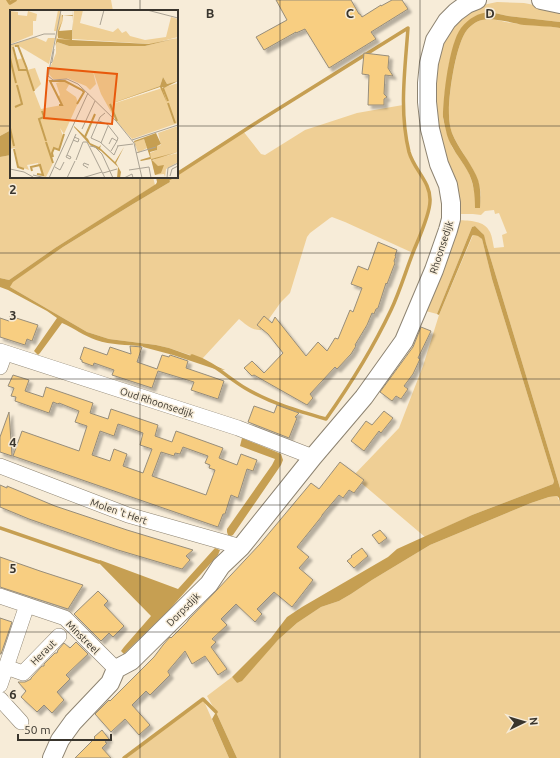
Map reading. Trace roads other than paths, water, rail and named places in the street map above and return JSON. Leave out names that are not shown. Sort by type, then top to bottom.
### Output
[{"type":"street","name":"Rhoonsedijk","points":[[313,458],[364,397],[404,340],[434,270],[448,230],[451,203],[448,185],[430,129],[427,102],[429,63],[435,40],[447,21],[467,4],[477,0]]},
{"type":"street","points":[[541,0],[560,4]]},
{"type":"street","name":"Oud Rhoonsedijk","points":[[2,357],[101,383],[238,428],[313,458]]},
{"type":"street","name":"Dorpsdijk","points":[[116,669],[131,661],[208,584],[221,566],[241,547],[313,458]]},
{"type":"street","name":"Molen 't Hert","points":[[0,466],[128,515],[241,547]]},
{"type":"street","name":"Minstreel","points":[[0,596],[65,618],[116,669]]},
{"type":"street","points":[[0,685],[27,605]]},
{"type":"street","name":"Heraut","points":[[6,667],[23,673],[59,636]]},
{"type":"street","points":[[52,758],[60,740],[74,722],[110,683],[116,669]]},
{"type":"street","points":[[0,700],[21,722]]},
{"type":"waterway","points":[[8,0],[10,3],[15,0]]},
{"type":"waterway","points":[[178,173],[408,28],[404,75],[404,121],[409,152],[428,188],[430,194],[430,206],[424,226],[391,310],[369,352],[344,393],[326,419],[295,410],[264,398],[245,388],[206,362],[192,356]]},
{"type":"waterway","points":[[165,181],[170,178]]},
{"type":"waterway","points":[[0,528],[99,562]]},
{"type":"waterway","points":[[124,758],[203,699],[216,712]]}]
